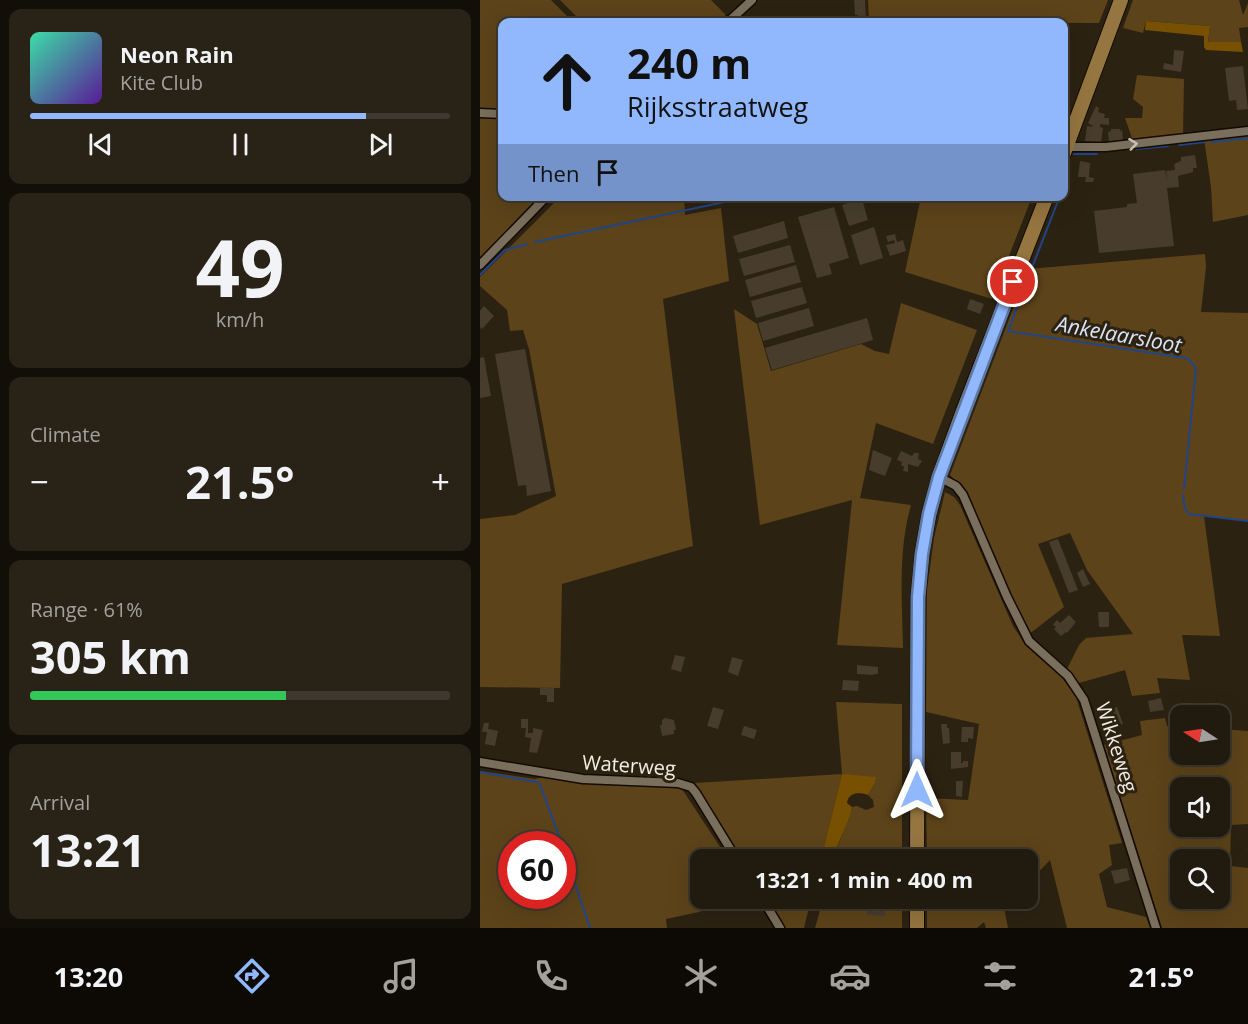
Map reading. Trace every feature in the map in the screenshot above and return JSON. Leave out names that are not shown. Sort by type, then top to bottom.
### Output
[{"type":"main road","points":[[1068,142],[1121,0]]},
{"type":"main road","points":[[917,849],[918,597],[929,514],[939,477],[1045,201]]},
{"type":"main road","points":[[917,909],[917,928]]},
{"type":"street","points":[[732,18],[752,0]]},
{"type":"street","points":[[480,113],[498,114]]},
{"type":"street","points":[[1068,149],[1075,146],[1106,147],[1248,131]]},
{"type":"street","points":[[480,265],[542,201]]},
{"type":"street","name":"Wikkeweg","points":[[939,477],[956,486],[963,495],[1007,597],[1029,641],[1068,676],[1084,700],[1156,928]]},
{"type":"street","name":"Waterweg","points":[[480,762],[583,779],[678,783],[687,786],[696,793],[731,849]]},
{"type":"street","points":[[769,909],[780,928]]},
{"type":"shaded area","points":[[480,0],[551,0],[569,18],[498,18],[498,110],[480,110]]},
{"type":"shaded area","points":[[560,0],[711,0],[725,14],[725,18],[578,18]]},
{"type":"shaded area","points":[[868,0],[1108,0],[1099,23],[1068,23],[1068,18],[869,18]]},
{"type":"shaded area","points":[[1133,0],[1239,0],[1243,15],[1248,3],[1248,27],[1239,28],[1241,42],[1208,43],[1210,26],[1146,21],[1143,33],[1123,28]]},
{"type":"shaded area","points":[[1146,21],[1210,26],[1208,42],[1241,42],[1243,52],[1206,50],[1204,36],[1145,30]]},
{"type":"shaded area","points":[[1137,75],[1184,79],[1183,135],[1133,141],[1125,118],[1142,118],[1143,107],[1133,99]]},
{"type":"shaded area","points":[[480,118],[498,118],[498,201],[540,201],[480,262]]},
{"type":"shaded area","points":[[1248,134],[1248,215],[1213,222],[1204,139]]},
{"type":"shaded area","points":[[556,201],[684,201],[685,215],[721,208],[729,281],[663,299],[693,546],[562,584],[560,688],[480,687],[480,519],[515,515],[556,496],[529,349],[523,330],[510,331],[507,310],[480,286],[480,277]]},
{"type":"shaded area","points":[[920,201],[1030,201],[992,299],[905,272]]},
{"type":"shaded area","points":[[1205,254],[1206,267],[1201,312],[1248,313],[1248,521],[1204,516],[1220,636],[1182,635],[1190,680],[1157,678],[1160,693],[1132,696],[1125,670],[1079,683],[1067,669],[1079,645],[1086,638],[1133,634],[1087,570],[1070,533],[1038,544],[1064,607],[1028,635],[960,485],[950,475],[1028,269]]},
{"type":"shaded area","points":[[901,303],[977,330],[933,444],[876,423],[860,498],[911,505],[902,557],[903,648],[837,645],[852,500],[760,525],[734,309],[757,324],[771,371],[861,344],[875,351],[889,354]]},
{"type":"shaded area","points":[[945,492],[954,497],[960,505],[1013,626],[1026,646],[1062,678],[1076,697],[1122,843],[1109,845],[1112,865],[1099,874],[1107,907],[1146,917],[1150,928],[1067,928],[1050,860],[1038,873],[1038,849],[927,849],[926,798],[968,800],[979,724],[926,712],[927,590],[934,538]]},
{"type":"shaded area","points":[[836,702],[902,704],[902,849],[837,849],[852,807],[857,806],[866,810],[874,807],[873,800],[868,795],[874,785],[842,774]]},
{"type":"shaded area","points":[[1165,718],[1167,726],[1170,726],[1170,765],[1230,765],[1230,730],[1248,731],[1248,824],[1231,825],[1230,866],[1248,868],[1248,928],[1162,928],[1104,745],[1142,735],[1140,721]]},
{"type":"shaded area","points":[[480,771],[535,779],[543,777],[597,784],[682,789],[721,849],[690,849],[690,909],[708,909],[666,919],[667,928],[480,928]]},
{"type":"shaded area","points":[[842,774],[824,849],[731,849],[696,793],[695,783]]},
{"type":"shaded area","points":[[842,774],[876,777],[868,795],[858,793],[848,799],[847,803],[852,807],[851,813],[836,849],[823,849]]},
{"type":"shaded area","points":[[768,909],[809,909],[804,928],[780,928]]},
{"type":"shaded area","points":[[820,909],[902,909],[902,928],[815,928]]},
{"type":"shaded area","points":[[927,909],[1004,909],[1008,928],[986,928],[984,922],[977,928],[927,928]]},
{"type":"building","points":[[854,0],[865,0],[866,18],[858,18],[858,15],[855,15]]},
{"type":"building","points":[[1174,50],[1184,51],[1181,72],[1163,69],[1164,63],[1173,65]]},
{"type":"building","points":[[1243,66],[1248,109],[1237,110],[1236,100],[1229,101],[1225,68]]},
{"type":"building","points":[[1096,106],[1099,108],[1098,112],[1105,114],[1104,118],[1109,118],[1109,125],[1100,124],[1103,128],[1101,143],[1085,141],[1087,126],[1094,127],[1088,123]]},
{"type":"building","points":[[1111,129],[1122,130],[1123,141],[1109,142],[1108,132]]},
{"type":"building","points":[[1195,155],[1197,168],[1193,168],[1193,172],[1178,176],[1179,187],[1167,188],[1174,246],[1099,253],[1094,211],[1127,207],[1127,204],[1137,203],[1133,174],[1165,170],[1167,181],[1166,171],[1175,170],[1174,164],[1181,161],[1181,157]]},
{"type":"building","points":[[1080,161],[1090,163],[1089,177],[1094,178],[1093,182],[1085,182],[1086,177],[1078,177]]},
{"type":"building","points":[[863,201],[868,220],[849,226],[842,205]]},
{"type":"building","points":[[834,207],[849,258],[829,264],[832,274],[817,278],[798,217]]},
{"type":"building","points":[[784,221],[788,238],[738,253],[733,236]]},
{"type":"building","points":[[874,227],[883,258],[860,265],[851,235]]},
{"type":"building","points":[[895,234],[897,242],[903,240],[906,251],[890,256],[886,245],[895,243],[894,240],[888,242],[886,236]]},
{"type":"building","points":[[790,245],[795,262],[744,276],[739,259]]},
{"type":"building","points":[[796,265],[801,282],[750,297],[745,280]]},
{"type":"building","points":[[802,287],[807,303],[756,318],[751,301]]},
{"type":"building","points":[[970,299],[984,304],[980,314],[967,309]]},
{"type":"building","points":[[484,306],[494,316],[482,329],[480,311]]},
{"type":"building","points":[[809,308],[814,326],[763,341],[758,323]]},
{"type":"building","points":[[867,318],[873,340],[772,370],[765,348]]},
{"type":"building","points":[[525,349],[551,491],[527,496],[526,485],[518,486],[495,354]]},
{"type":"building","points":[[484,357],[491,396],[480,398],[480,358]]},
{"type":"building","points":[[873,450],[892,458],[885,476],[869,470]]},
{"type":"building","points":[[901,451],[912,456],[914,453],[919,453],[918,459],[922,461],[918,467],[908,464],[908,472],[903,471],[902,462],[897,460]]},
{"type":"building","points":[[1058,539],[1078,590],[1069,593],[1049,542]]},
{"type":"building","points":[[1083,569],[1090,584],[1083,587],[1077,573]]},
{"type":"building","points":[[1098,612],[1109,612],[1109,627],[1099,627]]},
{"type":"building","points":[[1069,615],[1076,622],[1067,633],[1061,636],[1053,625],[1057,620],[1060,623]]},
{"type":"building","points":[[675,655],[685,657],[681,672],[671,669]]},
{"type":"building","points":[[732,657],[743,660],[738,676],[728,672]]},
{"type":"building","points":[[857,665],[878,667],[878,674],[857,674]]},
{"type":"building","points":[[843,680],[859,681],[858,691],[842,690]]},
{"type":"building","points":[[540,688],[554,688],[554,702],[547,702],[547,695],[540,695]]},
{"type":"building","points":[[1161,698],[1164,710],[1150,712],[1148,701]]},
{"type":"building","points":[[713,707],[724,710],[718,729],[707,726]]},
{"type":"building","points":[[1117,707],[1123,724],[1113,727],[1108,710]]},
{"type":"building","points":[[665,718],[674,720],[676,730],[674,734],[662,736],[660,725]]},
{"type":"building","points":[[521,719],[528,719],[528,733],[533,733],[533,728],[543,730],[537,753],[529,752],[531,738],[525,737],[526,728],[521,728]]},
{"type":"building","points":[[484,723],[489,723],[488,729],[498,731],[495,746],[485,744],[487,732],[482,732]]},
{"type":"building","points":[[941,724],[947,724],[949,728],[950,743],[943,744]]},
{"type":"building","points":[[744,726],[757,730],[754,739],[741,735]]},
{"type":"building","points":[[962,727],[974,727],[973,739],[968,738],[968,742],[961,742]]},
{"type":"building","points":[[951,752],[961,752],[961,763],[968,761],[968,767],[951,769]]},
{"type":"building","points":[[956,781],[963,781],[962,797],[956,796]]},
{"type":"building","points":[[1127,868],[1130,880],[1115,884],[1111,871]]},
{"type":"building","points":[[867,909],[885,909],[885,916],[867,915]]},
{"type":"waterway","points":[[1211,142],[1248,138]]},
{"type":"waterway","points":[[1179,145],[1205,142]]},
{"type":"waterway","points":[[1136,149],[1168,146]]},
{"type":"waterway","points":[[1074,154],[1097,154]]},
{"type":"waterway","points":[[535,242],[729,201]]},
{"type":"waterway","name":"Ankelaarsloot","points":[[1033,265],[1058,201]]},
{"type":"waterway","points":[[480,275],[505,250],[527,244]]},
{"type":"waterway","name":"Ankelaarsloot","points":[[1029,276],[1008,331],[1190,360],[1196,369],[1184,489]]},
{"type":"waterway","name":"Ankelaarsloot","points":[[1183,495],[1185,509],[1189,514],[1248,521]]},
{"type":"waterway","points":[[480,772],[537,782],[557,831]]},
{"type":"waterway","points":[[576,887],[590,928]]},
{"type":"route","points":[[917,790],[918,597],[929,514],[939,477],[1013,282]]}]
